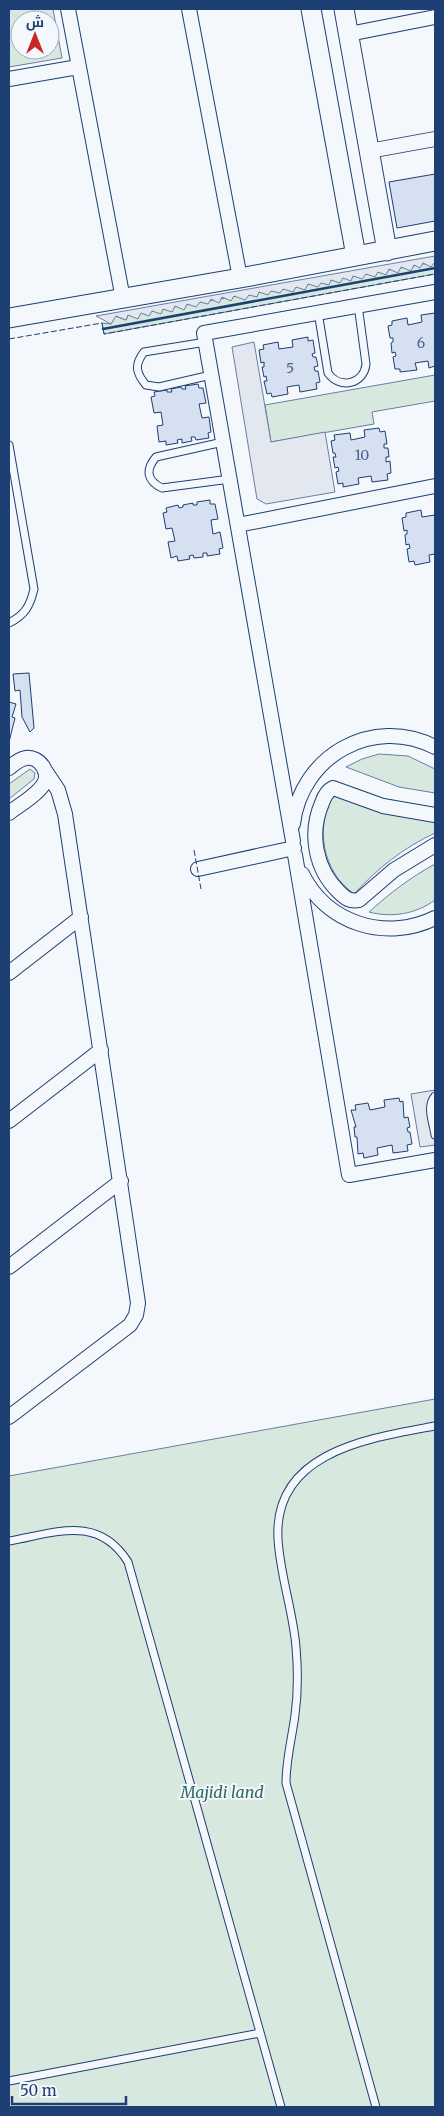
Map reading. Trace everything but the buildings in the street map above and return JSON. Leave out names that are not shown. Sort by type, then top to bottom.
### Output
[{"type":"street","points":[[68,9],[123,299]]},
{"type":"street","points":[[189,9],[240,278]]},
{"type":"street","points":[[311,9],[356,256]]},
{"type":"street","points":[[344,9],[387,250]]},
{"type":"street","points":[[349,34],[435,17]]},
{"type":"street","points":[[9,79],[78,67]]},
{"type":"street","points":[[369,151],[435,139]]},
{"type":"street","points":[[9,318],[240,278],[435,241]]},
{"type":"street","points":[[435,292],[204,333],[349,1175],[435,1160]]},
{"type":"street","points":[[238,525],[435,486]]},
{"type":"street","points":[[435,747],[409,737],[387,735],[359,740],[339,750],[317,768],[301,792],[294,813],[294,848],[305,880],[317,896],[332,910],[349,920],[375,928],[395,929],[415,926],[435,918]]},
{"type":"street","points":[[9,768],[19,760],[31,758],[41,764],[58,790],[63,802],[82,917],[138,1297],[136,1315],[125,1329],[9,1417]]},
{"type":"street","points":[[9,813],[43,786],[46,775],[44,769]]},
{"type":"street","points":[[435,815],[383,806],[333,788],[328,791],[322,802],[315,830],[318,858],[326,876],[349,900],[354,901],[359,900],[394,870],[435,845]]},
{"type":"street","points":[[198,869],[294,848]]},
{"type":"street","points":[[9,973],[82,917]]},
{"type":"street","points":[[9,1121],[101,1050]]},
{"type":"street","points":[[9,1267],[121,1181]]},
{"type":"lane","points":[[318,312],[328,373],[333,380],[340,383],[352,382],[360,379],[365,372],[366,364],[358,305]]},
{"type":"lane","points":[[206,342],[144,352],[136,362],[137,375],[146,386],[159,387],[211,375]]},
{"type":"lane","points":[[223,442],[156,458],[149,470],[149,478],[153,484],[162,488],[230,479]]},
{"type":"lane","points":[[9,445],[34,589],[30,604],[22,616],[9,623]]},
{"type":"lane","points":[[435,1096],[430,1108],[435,1135]]},
{"type":"lane","points":[[376,2107],[286,1783],[288,1747],[294,1717],[297,1674],[294,1626],[279,1552],[277,1529],[282,1506],[290,1490],[300,1476],[317,1461],[363,1440],[435,1426]]},
{"type":"lane","points":[[9,1541],[62,1531],[88,1530],[109,1540],[121,1550],[128,1562],[281,2107]]},
{"type":"lane","points":[[9,2082],[260,2033]]},
{"type":"green space","points":[[9,9],[53,9],[10,10],[10,60],[50,60],[9,67]]},
{"type":"green space","points":[[435,262],[435,274],[104,334],[102,323],[111,324],[115,316],[126,320],[128,315]]},
{"type":"green space","points":[[435,375],[435,401],[372,412],[374,424],[271,442],[265,405]]},
{"type":"green space","points":[[379,754],[408,756],[435,769],[435,793],[399,787],[346,767],[362,759]]},
{"type":"green space","points":[[30,769],[35,773],[34,779],[9,799],[9,784]]},
{"type":"green space","points":[[333,794],[435,819],[435,833],[391,859],[354,894],[335,873],[325,848],[323,835],[324,821],[327,807]]},
{"type":"green space","points":[[435,864],[435,900],[420,909],[404,914],[386,915],[369,912],[401,886]]},
{"type":"green space","name":"Majidi land","points":[[435,1399],[435,2107],[9,2107],[9,1476]]},
{"type":"shaded area","points":[[435,256],[435,262],[431,267],[423,263],[420,268],[414,265],[411,271],[401,267],[398,273],[389,269],[386,275],[378,272],[375,277],[366,274],[362,279],[353,276],[351,281],[343,278],[340,283],[331,280],[329,285],[321,283],[318,287],[308,284],[305,290],[296,287],[293,292],[283,289],[280,293],[271,291],[268,295],[259,292],[257,297],[249,295],[245,300],[234,296],[231,301],[222,297],[219,303],[211,299],[208,304],[200,302],[196,307],[187,304],[184,310],[175,306],[172,312],[163,309],[161,314],[152,311],[149,316],[141,313],[138,319],[128,315],[126,320],[116,316],[111,324],[96,316]]},
{"type":"shaded area","points":[[254,342],[271,442],[325,432],[335,492],[266,504],[257,499],[232,347]]},
{"type":"shaded area","points":[[435,1090],[435,1145],[420,1147],[411,1094]]},
{"type":"fence","points":[[9,339],[102,323],[104,334],[435,274]]},
{"type":"fence","points":[[194,850],[201,889]]},
{"type":"wall","points":[[103,329],[435,268]]}]
